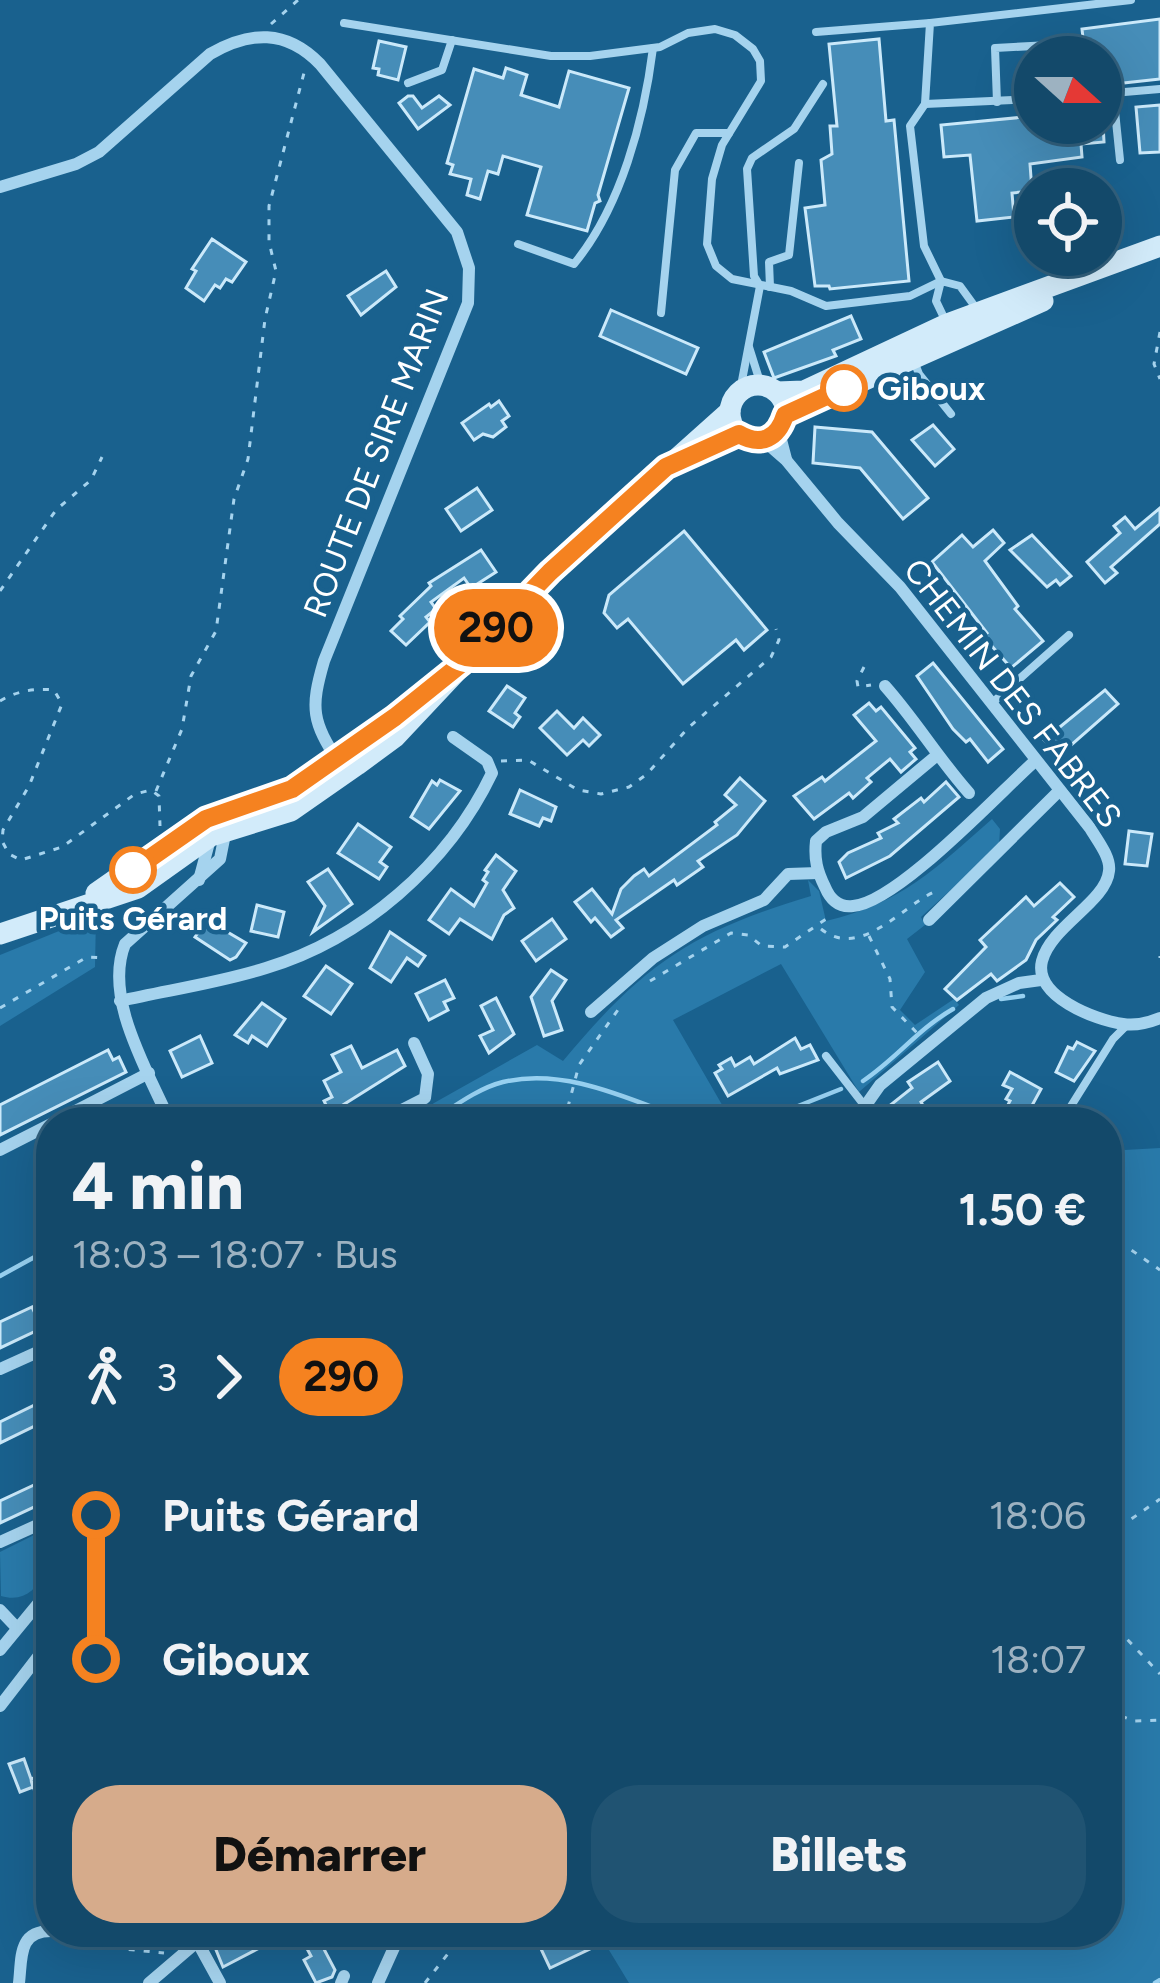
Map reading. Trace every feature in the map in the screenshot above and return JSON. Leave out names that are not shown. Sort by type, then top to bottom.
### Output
[{"type":"main road","points":[[666,467],[739,434],[776,429],[947,324],[1160,246]]},
{"type":"main road","points":[[52,915],[108,887],[157,852],[341,766],[461,664],[550,572],[752,395],[804,391],[1160,246]]},
{"type":"main road","points":[[752,395],[776,429]]},
{"type":"main road","points":[[739,434],[752,395]]},
{"type":"main road","points":[[0,934],[138,888],[214,829]]},
{"type":"street","name":"ROUTE DE SIRE MARIN","points":[[262,34],[310,54],[457,232],[471,283],[460,323],[319,676],[313,713],[341,766]]},
{"type":"street","points":[[0,188],[61,170],[99,152],[210,54],[262,34]]},
{"type":"street","name":"CHEMIN DES FABRES","points":[[776,429],[786,460],[838,523],[900,586],[1090,828],[1107,858],[1109,872],[1103,887],[1045,952],[1041,980]]},
{"type":"street","points":[[885,686],[969,793]]},
{"type":"street","points":[[120,1001],[266,968],[314,949],[374,914],[418,878],[444,847],[492,773],[487,761],[453,737]]},
{"type":"street","points":[[936,756],[863,817],[826,832],[816,842],[818,873],[837,904],[852,907],[866,902],[907,878],[1036,761]]},
{"type":"street","points":[[928,920],[1060,791]]},
{"type":"street","points":[[164,1107],[120,1001],[118,962],[125,944],[199,880],[214,829]]},
{"type":"street","points":[[592,1012],[652,958],[703,926],[764,900],[788,874],[818,873]]},
{"type":"street","points":[[865,1106],[880,1084],[986,998],[1019,982],[1041,980],[1059,998],[1102,1019],[1127,1025],[1160,1018]]},
{"type":"street","points":[[407,1107],[425,1098],[428,1074],[414,1042]]},
{"type":"street","points":[[83,1107],[149,1073]]},
{"type":"street","points":[[0,1150],[36,1131]]},
{"type":"street","points":[[0,1369],[36,1353]]},
{"type":"street","points":[[0,1542],[36,1526]]},
{"type":"street","points":[[0,1651],[36,1606]]},
{"type":"street","points":[[0,1610],[17,1628]]},
{"type":"street","points":[[0,1706],[36,1664]]},
{"type":"street","points":[[19,1983],[27,1938],[36,1933]]},
{"type":"street","points":[[149,1983],[186,1947]]},
{"type":"street","points":[[200,1947],[220,1983]]},
{"type":"street","points":[[378,1983],[394,1947]]},
{"type":"lane","points":[[816,32],[1131,0]]},
{"type":"lane","points":[[344,22],[551,56],[653,48],[688,33],[715,29],[735,35],[760,61],[761,81],[729,133],[712,179],[707,244],[716,266],[732,279],[826,305],[910,296],[941,281],[960,286],[979,311]]},
{"type":"lane","points":[[931,23],[925,104],[910,126],[924,246],[941,281],[936,302],[947,324]]},
{"type":"lane","points":[[407,83],[442,70],[452,40]]},
{"type":"lane","points":[[997,102],[995,48],[1014,47]]},
{"type":"lane","points":[[518,244],[574,264],[595,239],[645,114],[653,48]]},
{"type":"lane","points":[[765,286],[754,276],[747,169],[752,158],[794,129],[823,84]]},
{"type":"lane","points":[[1122,91],[1160,88]]},
{"type":"lane","points":[[925,104],[1014,101]]},
{"type":"lane","points":[[661,313],[675,170],[696,134],[729,133]]},
{"type":"lane","points":[[1118,144],[1120,160]]},
{"type":"lane","points":[[752,395],[748,346],[769,262],[789,255],[799,163]]},
{"type":"lane","points":[[748,346],[752,395]]},
{"type":"lane","points":[[905,353],[951,414]]},
{"type":"lane","points":[[992,704],[1070,635]]},
{"type":"lane","points":[[1070,1107],[1127,1025]]},
{"type":"lane","points":[[826,1055],[865,1106]]},
{"type":"path","points":[[262,34],[284,8],[298,0]]},
{"type":"path","points":[[157,852],[161,816],[156,791],[182,729],[190,676],[216,632],[276,271],[269,242],[269,206],[310,54]]},
{"type":"path","points":[[1160,332],[1154,364],[1160,379]]},
{"type":"path","points":[[0,591],[56,510],[91,480],[102,458]]},
{"type":"path","points":[[487,761],[528,760],[578,790],[601,794],[629,787],[770,657],[779,640],[776,629]]},
{"type":"path","points":[[864,667],[859,687],[885,686]]},
{"type":"path","points":[[0,701],[42,688],[54,690],[62,704],[29,786],[3,830],[4,847],[15,858],[45,855],[135,794],[156,791]]},
{"type":"path","points":[[820,926],[838,938],[869,934],[944,888]]},
{"type":"path","points":[[648,982],[731,933],[748,935],[762,946],[784,947],[820,926],[837,904]]},
{"type":"path","points":[[869,934],[890,979],[892,1007],[924,1041]]},
{"type":"path","points":[[0,1008],[86,957],[118,962]]},
{"type":"path","points":[[567,1107],[574,1078],[590,1047],[623,1005]]},
{"type":"path","points":[[1122,1244],[1160,1270]]},
{"type":"path","points":[[1122,1526],[1160,1499]]},
{"type":"path","points":[[1122,1634],[1160,1674]]},
{"type":"path","points":[[1122,1716],[1160,1720]]},
{"type":"path","points":[[108,1947],[176,1959]]},
{"type":"path","points":[[425,1983],[453,1947]]},
{"type":"shaded area","points":[[992,819],[1000,829],[999,846],[921,917],[925,925],[907,939],[925,972],[900,1010],[915,1025],[954,999],[959,1005],[859,1092],[781,964],[673,1020],[723,1107],[429,1107],[537,1045],[563,1061],[618,1000],[672,956],[732,923],[811,896],[808,880],[819,891],[826,921],[897,894]]},
{"type":"shaded area","points":[[96,916],[95,967],[0,1026],[0,955]]},
{"type":"shaded area","points":[[1160,1148],[1160,1983],[629,1983],[607,1947],[1122,1947],[1122,1150]]},
{"type":"shaded area","points":[[36,1534],[35,1587],[15,1598],[1,1596],[0,1552]]},
{"type":"building","points":[[1160,19],[1160,79],[1122,83],[1122,36],[1083,36],[1082,29]]},
{"type":"building","points":[[879,39],[886,121],[894,120],[909,281],[830,289],[815,286],[805,208],[825,205],[821,160],[832,154],[830,126],[837,126],[829,44]]},
{"type":"building","points":[[379,41],[406,47],[398,80],[378,75],[379,69],[373,68]]},
{"type":"building","points":[[506,68],[527,75],[521,95],[559,107],[569,71],[629,88],[600,201],[595,203],[587,231],[527,215],[541,167],[503,156],[498,174],[488,171],[480,199],[467,195],[471,179],[450,174],[453,165],[447,163],[474,69],[503,78]]},
{"type":"building","points":[[408,96],[422,108],[439,96],[450,105],[418,129],[399,103]]},
{"type":"building","points":[[1160,105],[1160,152],[1140,153],[1136,107]]},
{"type":"building","points":[[1014,118],[1014,144],[1081,144],[1082,157],[1014,168],[1014,217],[977,221],[970,155],[944,157],[941,125]]},
{"type":"building","points":[[212,239],[246,262],[232,282],[226,279],[220,288],[215,285],[204,301],[186,288],[196,271],[192,269]]},
{"type":"building","points":[[386,271],[396,287],[361,315],[348,296]]},
{"type":"building","points":[[611,310],[698,348],[686,374],[600,336]]},
{"type":"building","points":[[851,316],[861,339],[833,350],[836,356],[774,378],[764,352]]},
{"type":"building","points":[[499,401],[509,416],[502,421],[506,427],[493,437],[483,434],[474,440],[462,423]]},
{"type":"building","points":[[933,425],[954,449],[935,466],[912,440]]},
{"type":"building","points":[[815,427],[872,432],[928,498],[903,519],[860,468],[813,463]]},
{"type":"building","points":[[477,488],[492,510],[461,531],[446,509]]},
{"type":"building","points":[[1160,508],[1160,524],[1111,567],[1117,573],[1105,583],[1087,562],[1120,533],[1114,526],[1125,517],[1135,529]]},
{"type":"building","points":[[993,530],[1004,543],[985,561],[1018,606],[1015,609],[1043,641],[1011,668],[932,562],[962,535],[973,547]]},
{"type":"building","points":[[684,531],[767,630],[744,650],[736,640],[683,684],[628,619],[617,628],[604,613],[609,595]]},
{"type":"building","points":[[1032,535],[1071,576],[1060,585],[1056,580],[1047,587],[1010,550]]},
{"type":"building","points":[[481,550],[496,572],[471,588],[464,578],[431,602],[436,609],[426,617],[430,622],[406,645],[391,631],[429,583]]},
{"type":"building","points":[[933,663],[1003,749],[988,762],[970,739],[966,742],[953,729],[917,676]]},
{"type":"building","points":[[507,686],[525,698],[513,727],[489,711]]},
{"type":"building","points":[[1105,690],[1118,704],[1069,747],[1065,743],[1055,752],[1044,740]]},
{"type":"building","points":[[869,703],[876,711],[881,707],[915,748],[910,752],[916,759],[901,772],[890,759],[867,778],[871,782],[853,798],[849,793],[814,819],[794,796],[822,777],[825,781],[876,741],[854,715]]},
{"type":"building","points":[[557,711],[574,728],[583,718],[600,735],[589,746],[583,740],[567,755],[540,728]]},
{"type":"building","points":[[740,778],[765,801],[737,835],[698,861],[703,867],[677,885],[674,880],[616,920],[623,928],[611,937],[595,918],[591,922],[575,902],[592,889],[612,914],[621,889],[634,876],[644,869],[649,876],[736,805],[725,795]]},
{"type":"building","points":[[440,780],[460,791],[429,829],[411,817],[432,781],[437,785]]},
{"type":"building","points":[[946,782],[959,797],[890,856],[846,878],[839,862],[848,853],[881,838],[878,833],[898,823],[894,819]]},
{"type":"building","points":[[520,790],[556,807],[551,821],[543,818],[539,826],[510,814]]},
{"type":"building","points":[[358,824],[391,847],[380,862],[387,867],[379,879],[338,853]]},
{"type":"building","points":[[1129,831],[1152,834],[1147,866],[1125,864]]},
{"type":"building","points":[[496,855],[516,871],[503,890],[514,908],[504,915],[492,939],[460,919],[449,934],[429,920],[451,889],[474,906],[487,883],[485,870]]},
{"type":"building","points":[[328,869],[352,904],[313,932],[325,906],[308,882]]},
{"type":"building","points":[[1060,883],[1074,897],[1053,917],[1057,920],[1036,940],[1026,960],[997,981],[991,974],[957,1000],[945,989],[986,947],[980,940],[1026,897],[1034,906]]},
{"type":"building","points":[[257,905],[284,912],[278,937],[251,931]]},
{"type":"building","points":[[552,919],[566,939],[536,961],[522,941]]},
{"type":"building","points":[[207,920],[246,943],[236,957],[230,960],[195,937]]},
{"type":"building","points":[[390,932],[425,956],[418,966],[407,958],[391,982],[370,968]]},
{"type":"building","points":[[326,966],[352,984],[331,1014],[304,996]]},
{"type":"building","points":[[551,970],[566,980],[552,1001],[562,1030],[544,1036],[531,997]]},
{"type":"building","points":[[445,980],[454,998],[444,1002],[448,1010],[429,1020],[416,994]]},
{"type":"building","points":[[496,998],[514,1034],[489,1053],[480,1036],[493,1030],[481,1006]]},
{"type":"building","points":[[262,1003],[285,1019],[267,1046],[252,1036],[248,1043],[235,1035]]},
{"type":"building","points":[[200,1036],[212,1063],[182,1077],[170,1051]]},
{"type":"building","points":[[795,1038],[801,1049],[810,1045],[818,1060],[780,1074],[777,1068],[728,1096],[715,1073],[722,1069],[719,1065],[731,1058],[735,1066],[750,1057],[754,1064]]},
{"type":"building","points":[[1077,1042],[1095,1051],[1074,1081],[1056,1072],[1068,1047],[1073,1049]]},
{"type":"building","points":[[351,1046],[362,1068],[397,1050],[405,1066],[340,1107],[327,1107],[324,1101],[332,1097],[324,1081],[341,1072],[332,1055]]},
{"type":"building","points":[[108,1050],[113,1060],[119,1057],[126,1072],[56,1107],[36,1107],[36,1117],[0,1135],[0,1105]]},
{"type":"building","points":[[938,1062],[950,1081],[921,1102],[924,1107],[888,1107],[912,1088],[908,1082]]},
{"type":"building","points":[[1010,1072],[1041,1089],[1031,1107],[1007,1107],[1012,1089],[1003,1085]]},
{"type":"building","points":[[32,1307],[36,1331],[0,1348],[0,1322]]},
{"type":"building","points":[[36,1404],[36,1425],[0,1443],[0,1422]]},
{"type":"building","points":[[36,1484],[36,1506],[0,1523],[0,1501]]},
{"type":"building","points":[[24,1759],[31,1779],[36,1777],[36,1795],[31,1780],[33,1787],[20,1792],[9,1764]]},
{"type":"building","points":[[215,1947],[261,1947],[223,1967]]},
{"type":"building","points":[[306,1947],[323,1947],[335,1970],[332,1977],[316,1983],[304,1960],[311,1956]]},
{"type":"building","points":[[545,1947],[594,1947],[550,1968],[541,1949]]},
{"type":"waterway","points":[[1001,999],[1023,996]]},
{"type":"waterway","points":[[863,1081],[953,1009]]},
{"type":"waterway","points":[[453,1107],[484,1089],[527,1079],[599,1088],[651,1107]]},
{"type":"waterway","points":[[796,1107],[841,1089]]},
{"type":"waterway","points":[[0,1276],[36,1256]]},
{"type":"waterway","points":[[1155,1983],[1160,1980]]},
{"type":"bus line","name":"290","points":[[133,870],[206,819],[292,789],[395,717],[461,664],[550,572],[666,467],[739,434],[750,440],[770,437],[779,432],[785,415],[844,388]]},
{"type":"place","name":"Giboux","points":[[844,388]]},
{"type":"place","name":"Puits Gérard","points":[[133,870]]}]
